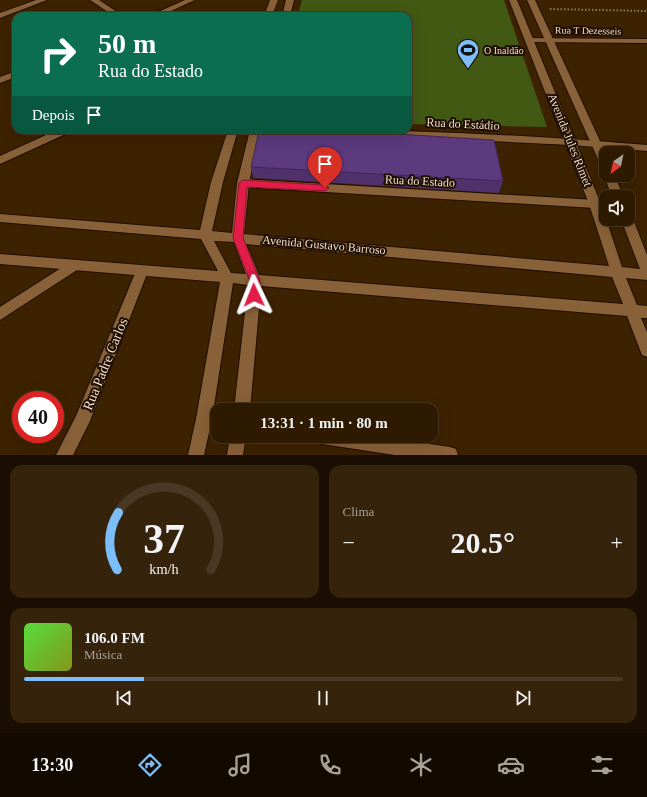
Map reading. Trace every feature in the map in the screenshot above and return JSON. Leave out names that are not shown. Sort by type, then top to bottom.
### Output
[{"type":"street","points":[[0,16],[43,0]]},
{"type":"street","points":[[94,0],[113,12]]},
{"type":"street","points":[[162,12],[191,0]]},
{"type":"street","points":[[270,12],[274,0]]},
{"type":"street","points":[[287,12],[290,0]]},
{"type":"street","name":"Avenida Jules Rimet","points":[[513,0],[595,204],[617,272],[647,350]]},
{"type":"street","name":"Avenida Jules Rimet","points":[[533,4],[599,149]]},
{"type":"street","name":"Rua T Dezesseis","points":[[529,40],[647,41]]},
{"type":"street","points":[[0,80],[12,76]]},
{"type":"street","points":[[545,78],[567,79]]},
{"type":"street","points":[[0,160],[57,134]]},
{"type":"street","points":[[213,403],[227,277],[205,234],[217,182],[232,134]]},
{"type":"street","points":[[243,403],[255,281],[238,238],[243,183],[254,134]]},
{"type":"street","name":"Rua do Estádio","points":[[409,134],[571,142],[647,148]]},
{"type":"street","name":"Rua do Estado","points":[[243,183],[595,204]]},
{"type":"street","name":"Avenida Gustavo Barroso","points":[[0,218],[205,234],[647,275]]},
{"type":"street","points":[[630,226],[647,271]]},
{"type":"street","points":[[0,259],[647,312]]},
{"type":"street","points":[[0,314],[72,266]]},
{"type":"street","name":"Rua Padre Carlos","points":[[64,455],[82,421],[142,271]]},
{"type":"street","points":[[196,455],[210,422]]},
{"type":"street","points":[[235,455],[237,443]]},
{"type":"street","points":[[369,443],[450,455]]},
{"type":"path","points":[[533,4],[647,11]]},
{"type":"green space","name":"O Inaldão","points":[[302,0],[504,0],[547,127],[412,124],[412,12],[299,12]]},
{"type":"building","points":[[258,134],[396,134],[494,140],[503,181],[251,167]]},
{"type":"place","name":"O Inaldão","points":[[468,70]]},
{"type":"route","points":[[254,295],[255,281],[238,238],[243,183],[325,188]]}]
